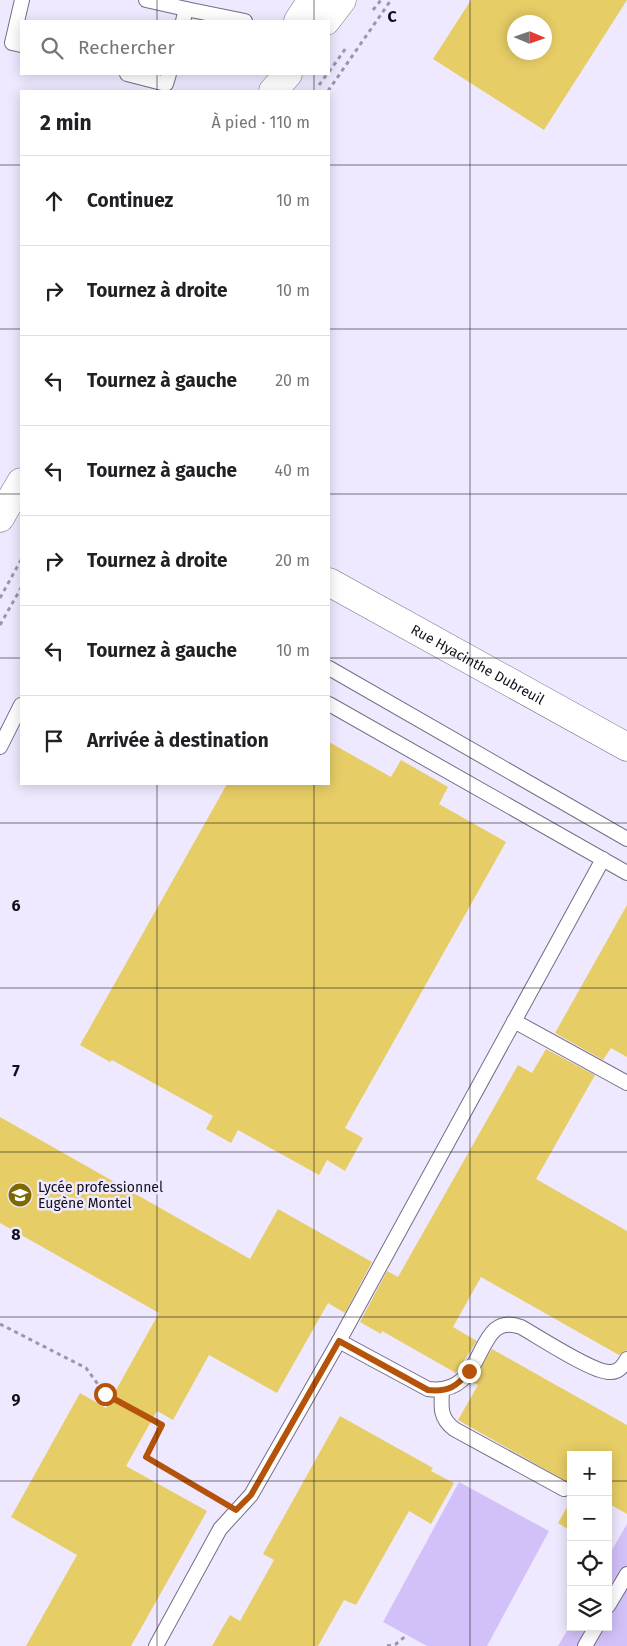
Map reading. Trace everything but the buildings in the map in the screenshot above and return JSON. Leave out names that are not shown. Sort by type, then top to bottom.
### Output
[{"type":"street","points":[[299,20],[312,0]]},
{"type":"street","points":[[327,20],[342,0]]},
{"type":"street","points":[[260,90],[267,75]]},
{"type":"street","points":[[274,90],[287,75]]},
{"type":"street","points":[[0,518],[20,484]]},
{"type":"street","name":"Rue Hyacinthe Dubreuil","points":[[330,583],[627,747]]},
{"type":"lane","points":[[20,45],[12,43],[22,0]]},
{"type":"lane","points":[[146,0],[185,15],[235,20]]},
{"type":"lane","points":[[131,75],[166,84],[169,75]]},
{"type":"lane","points":[[330,669],[627,839]]},
{"type":"lane","points":[[330,705],[627,873]]},
{"type":"lane","points":[[0,747],[20,707]]},
{"type":"lane","points":[[156,1646],[220,1529],[251,1495],[339,1341],[603,859]]},
{"type":"lane","points":[[514,1021],[627,1083]]},
{"type":"lane","points":[[339,1341],[428,1390],[442,1391],[461,1383],[490,1335],[497,1328],[506,1325],[513,1324],[521,1327],[599,1370],[615,1371],[621,1369],[627,1360]]},
{"type":"lane","points":[[442,1391],[441,1414],[445,1422],[454,1429],[564,1489]]},
{"type":"lane","points":[[612,1599],[627,1574]]},
{"type":"lane","points":[[585,1646],[594,1631]]},
{"type":"path","points":[[329,90],[391,0]]},
{"type":"path","points":[[315,90],[326,75]]},
{"type":"path","points":[[0,598],[20,562]]},
{"type":"path","points":[[0,625],[20,590]]},
{"type":"path","points":[[0,1324],[86,1368],[105,1394],[162,1425],[146,1457],[236,1510]]},
{"type":"path","points":[[387,1646],[396,1644],[407,1635]]},
{"type":"shaded area","points":[[459,1482],[549,1531],[487,1646],[427,1646],[383,1622]]},
{"type":"shaded area","points":[[627,1524],[627,1646],[558,1646],[567,1631],[612,1631],[612,1550]]},
{"type":"place","name":"Lycée professionnel Eugène Montel","points":[[20,1195]]},
{"type":"route","points":[[105,1394],[162,1425],[146,1457],[236,1510],[251,1495],[339,1341],[428,1390],[442,1391],[452,1388],[461,1383],[469,1371]]}]
